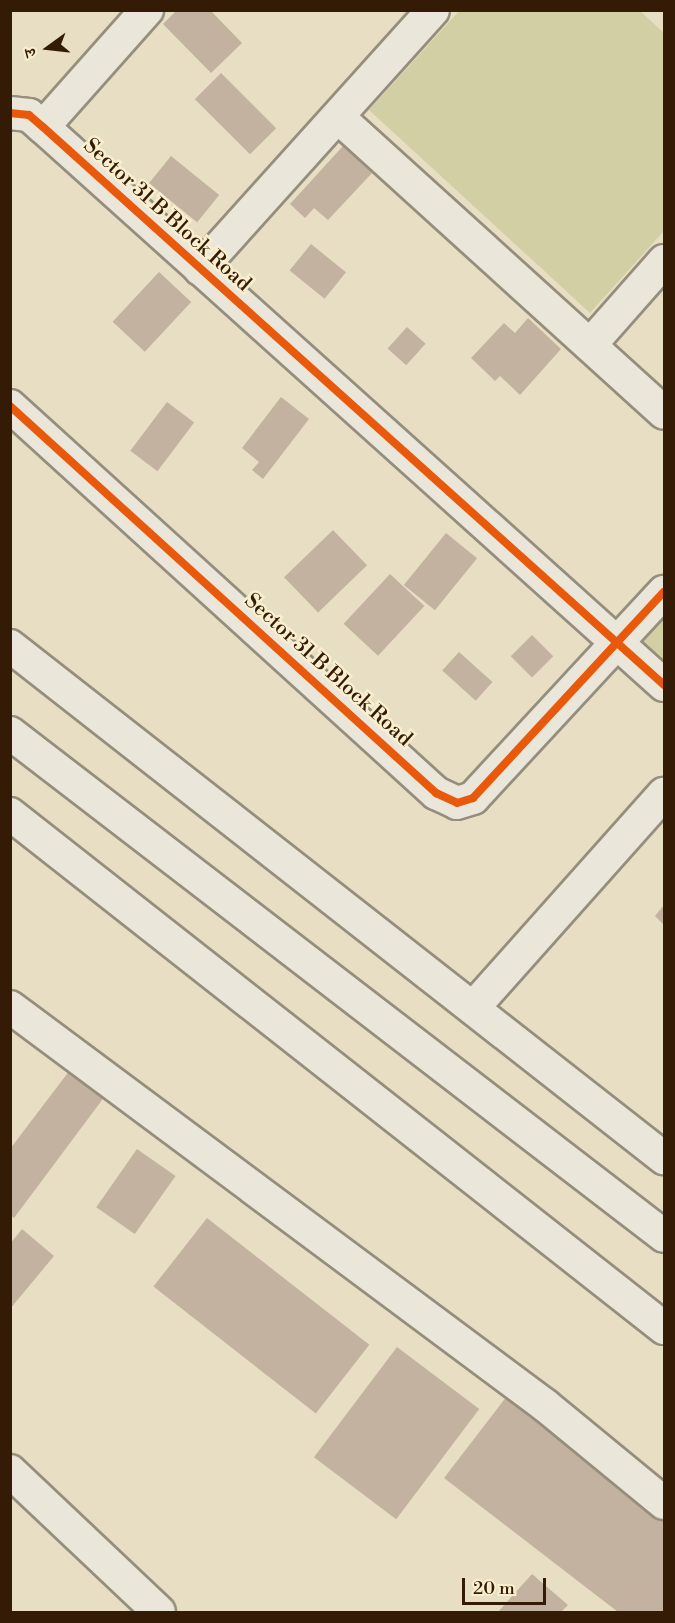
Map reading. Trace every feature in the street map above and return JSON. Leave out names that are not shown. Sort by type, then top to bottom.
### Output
[{"type":"street","points":[[43,127],[147,10]]},
{"type":"street","name":"Sector 31 B Block Road","points":[[200,269],[433,10]]},
{"type":"street","name":"Sector 31 B Block Road","points":[[10,113],[28,115],[43,127],[616,645],[664,685]]},
{"type":"street","points":[[338,117],[664,413]]},
{"type":"street","points":[[590,345],[664,261]]},
{"type":"street","name":"Sector 31 B Block Road","points":[[10,406],[436,793],[457,802],[473,798],[664,592]]},
{"type":"street","points":[[10,646],[664,1158]]},
{"type":"street","points":[[10,733],[664,1236]]},
{"type":"street","points":[[473,1008],[664,794]]},
{"type":"street","points":[[10,814],[664,1328]]},
{"type":"street","points":[[10,1007],[546,1406],[664,1503]]},
{"type":"street","points":[[10,1471],[159,1612]]},
{"type":"shaded area","points":[[459,11],[640,11],[664,33],[664,231],[590,313],[369,110]]},
{"type":"shaded area","points":[[664,613],[664,666],[638,642]]},
{"type":"building","points":[[177,10],[210,10],[242,43],[211,73],[163,24]]},
{"type":"building","points":[[221,73],[276,128],[250,154],[195,99]]},
{"type":"building","points":[[343,146],[372,173],[328,220],[314,208],[305,218],[290,204]]},
{"type":"building","points":[[171,156],[219,195],[197,222],[149,183]]},
{"type":"building","points":[[311,244],[346,272],[325,299],[290,270]]},
{"type":"building","points":[[159,272],[191,302],[145,352],[113,322]]},
{"type":"building","points":[[528,318],[561,349],[520,395],[500,376],[495,381],[471,358],[504,323],[515,333]]},
{"type":"building","points":[[407,327],[426,344],[406,365],[388,349]]},
{"type":"building","points":[[281,397],[309,419],[263,479],[252,470],[259,462],[242,448]]},
{"type":"building","points":[[167,402],[194,422],[157,471],[130,451]]},
{"type":"building","points":[[333,530],[367,565],[318,612],[284,577]]},
{"type":"building","points":[[446,533],[477,558],[435,610],[404,585]]},
{"type":"building","points":[[390,574],[424,606],[378,656],[344,624]]},
{"type":"building","points":[[532,635],[553,656],[532,677],[511,656]]},
{"type":"building","points":[[459,652],[492,682],[476,701],[442,671]]},
{"type":"building","points":[[664,905],[664,925],[655,916]]},
{"type":"building","points":[[73,1066],[108,1092],[14,1218],[10,1215],[10,1149]]},
{"type":"building","points":[[137,1149],[176,1176],[135,1234],[96,1207]]},
{"type":"building","points":[[207,1218],[369,1345],[316,1413],[153,1287]]},
{"type":"building","points":[[22,1229],[54,1256],[10,1309],[10,1244]]},
{"type":"building","points":[[397,1347],[479,1409],[396,1519],[314,1457]]},
{"type":"building","points":[[507,1396],[664,1517],[664,1612],[618,1612],[444,1478]]},
{"type":"building","points":[[532,1574],[568,1605],[561,1612],[498,1612]]},
{"type":"cycle path","points":[[10,113],[29,115],[43,127],[664,685]]},
{"type":"cycle path","points":[[10,406],[436,793],[457,803],[473,798],[664,592]]}]
